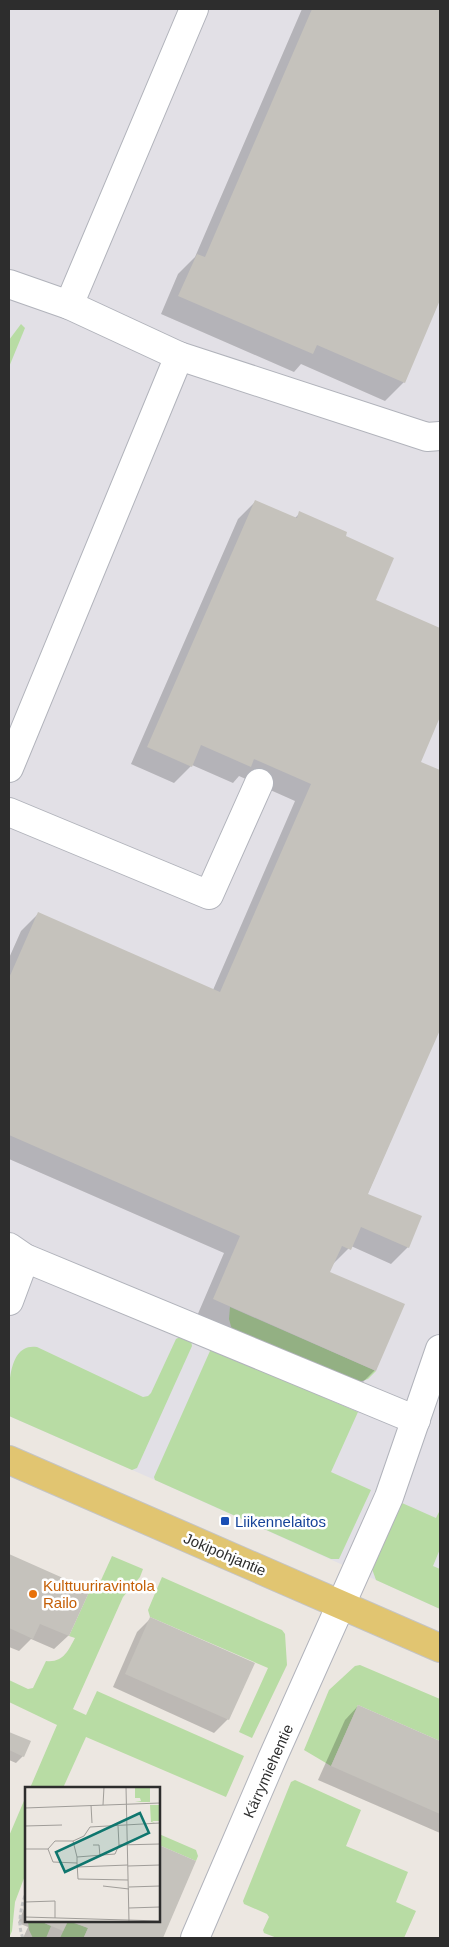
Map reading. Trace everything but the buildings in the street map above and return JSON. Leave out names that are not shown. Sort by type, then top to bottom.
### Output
[{"type":"main road","name":"Jokipohjantie","points":[[9,1460],[440,1648]]},
{"type":"street","points":[[69,305],[194,9]]},
{"type":"street","points":[[9,284],[69,305],[180,356],[427,437],[440,436]]},
{"type":"street","points":[[9,768],[180,356]]},
{"type":"street","points":[[9,812],[209,895],[259,783]]},
{"type":"street","points":[[9,1301],[17,1253],[416,1420]]},
{"type":"street","name":"Kärrymiehentie","points":[[196,1938],[389,1497],[440,1350]]},
{"type":"path","points":[[23,1938],[20,1914],[25,1896]]},
{"type":"shaded area","points":[[9,9],[440,9],[440,1609],[9,1416]]},
{"type":"green space","points":[[21,324],[25,328],[9,367],[9,340]]},
{"type":"green space","points":[[230,1307],[376,1371],[368,1379],[356,1383],[232,1330],[229,1319]]},
{"type":"green space","points":[[180,1337],[191,1341],[192,1346],[137,1468],[132,1470],[9,1416],[11,1372],[19,1353],[27,1348],[37,1347],[143,1397],[151,1393],[176,1339]]},
{"type":"green space","points":[[213,1350],[358,1412],[331,1472],[371,1490],[339,1559],[331,1559],[155,1480],[154,1477],[210,1351]]},
{"type":"green space","points":[[402,1503],[436,1518],[440,1510],[440,1549],[433,1566],[440,1569],[440,1609],[376,1580],[372,1569]]},
{"type":"green space","points":[[112,1556],[143,1569],[140,1577],[123,1597],[73,1709],[86,1715],[97,1691],[244,1756],[226,1797],[86,1737],[63,1787],[30,1787],[57,1725],[9,1702],[9,1680],[28,1689],[33,1688],[46,1661],[61,1658],[70,1647],[75,1638],[69,1636],[90,1590],[97,1589]]},
{"type":"green space","points":[[162,1577],[282,1630],[285,1634],[287,1665],[252,1738],[239,1732],[268,1668],[150,1617],[148,1610]]},
{"type":"green space","points":[[360,1665],[440,1699],[440,1741],[358,1705],[331,1766],[304,1750],[329,1690],[355,1666]]},
{"type":"green space","points":[[295,1780],[361,1810],[346,1846],[408,1872],[396,1902],[416,1911],[404,1938],[277,1938],[264,1933],[263,1930],[269,1917],[267,1914],[244,1904],[243,1901],[291,1782]]},
{"type":"green space","points":[[25,1798],[25,1876],[15,1902],[12,1931],[9,1938],[9,1836]]},
{"type":"green space","points":[[160,1834],[196,1850],[198,1856],[196,1861],[160,1845]]},
{"type":"green space","points":[[28,1922],[42,1922],[51,1926],[46,1938],[33,1938]]},
{"type":"green space","points":[[68,1922],[88,1928],[84,1937],[86,1938],[60,1938]]},
{"type":"place","name":"Liikennelaitos","points":[[225,1521]]},
{"type":"place","name":"Kulttuuriravintola Railo","points":[[33,1594]]}]
